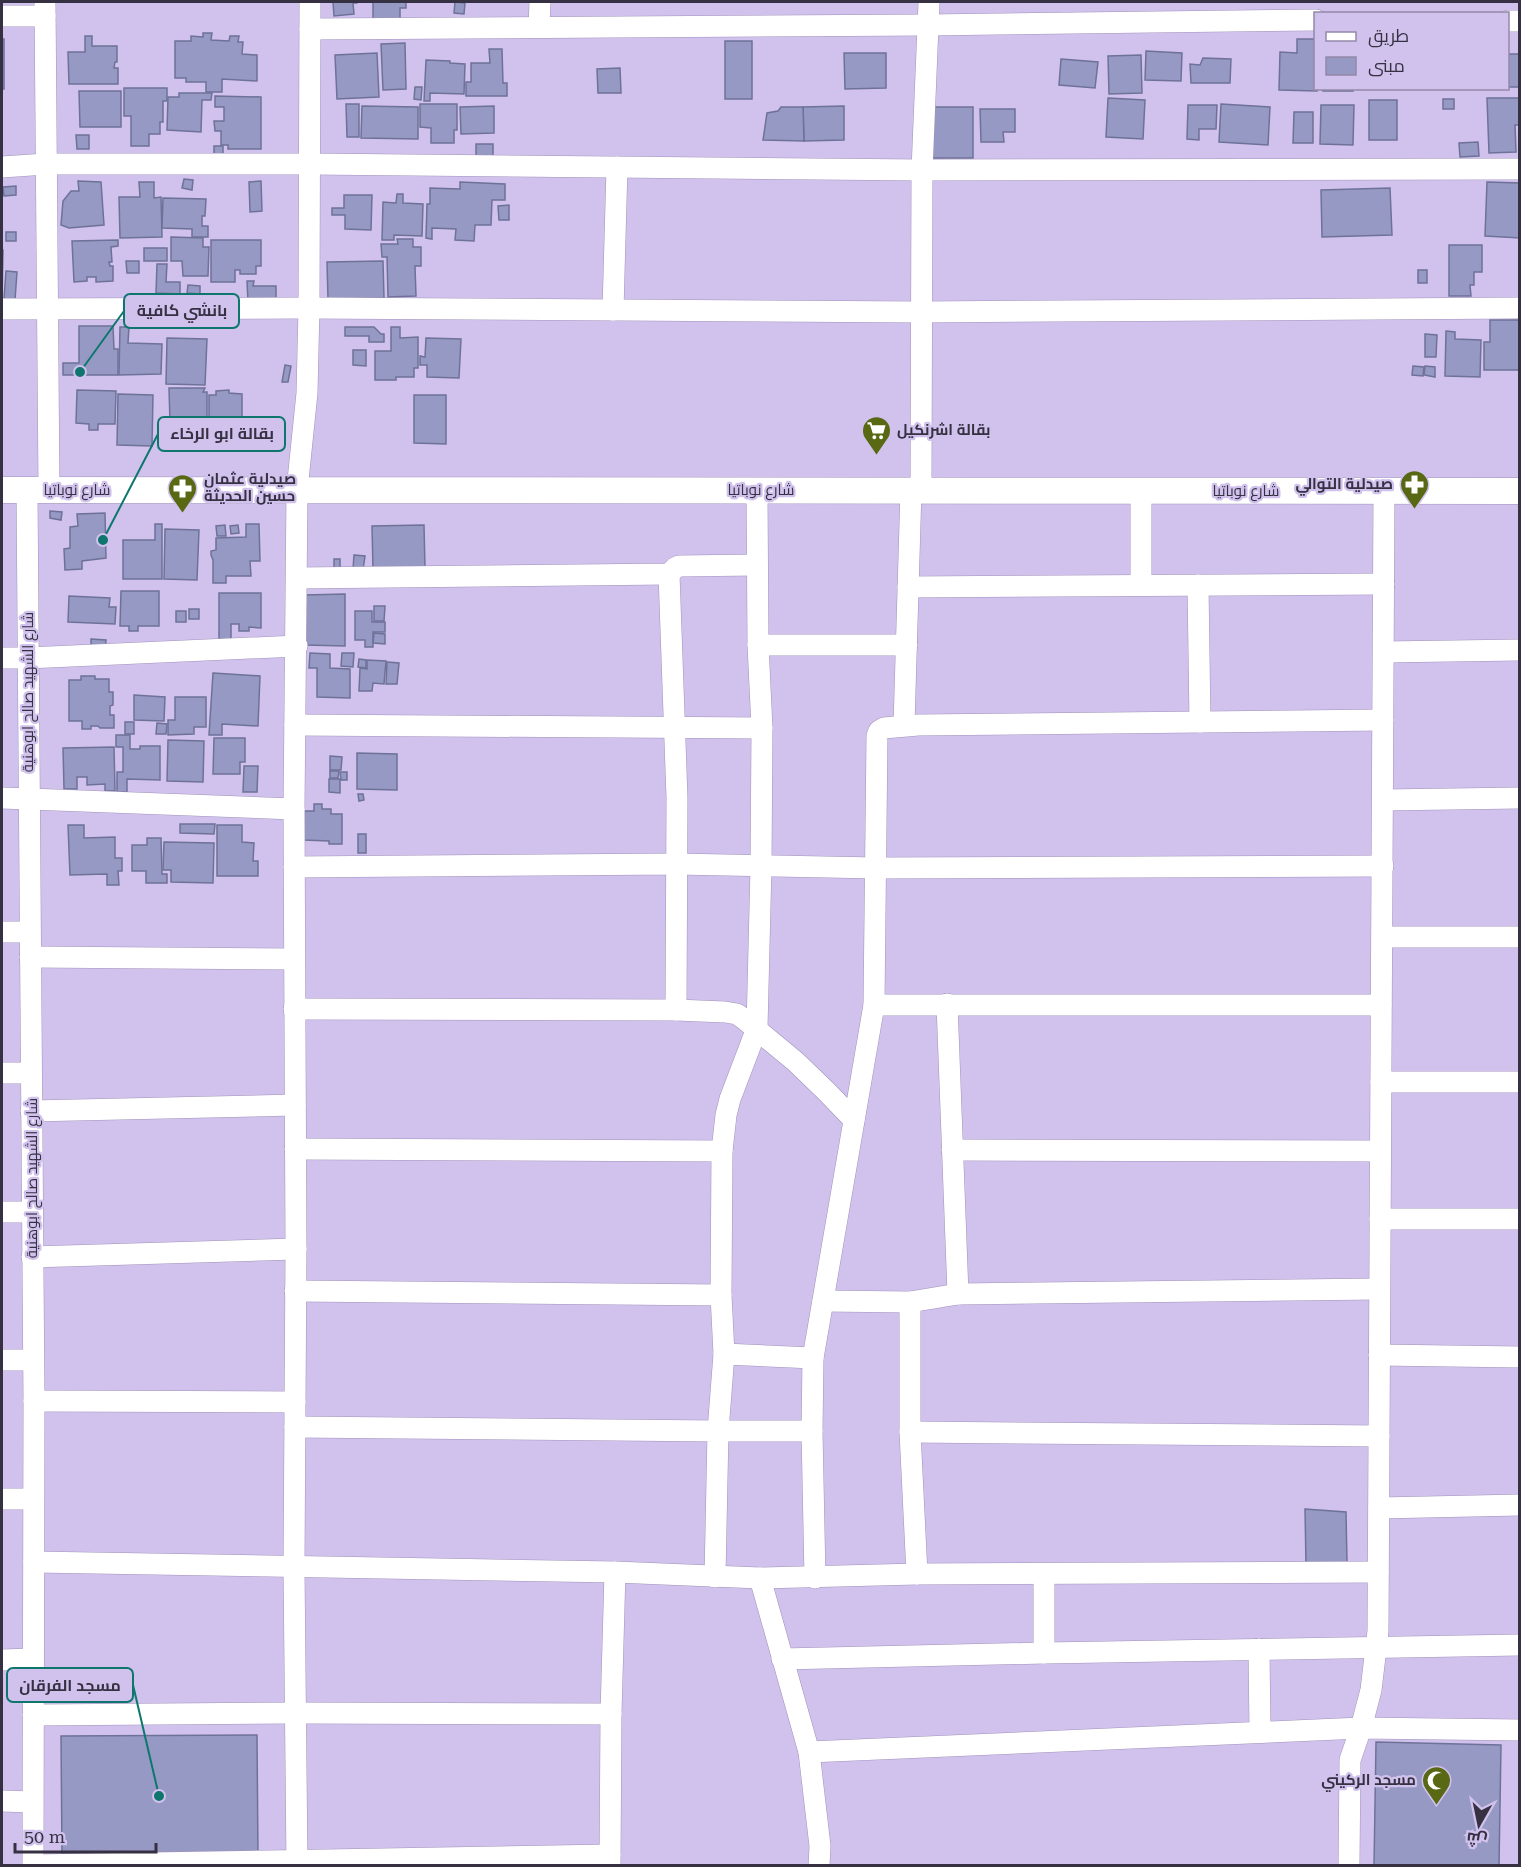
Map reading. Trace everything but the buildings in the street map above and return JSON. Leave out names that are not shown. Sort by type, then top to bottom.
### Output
[{"type":"street","points":[[297,1863],[294,1567],[296,1249],[294,809],[297,490],[307,393],[309,308],[310,2]]},
{"type":"street","points":[[539,27],[540,2]]},
{"type":"street","points":[[904,725],[908,586],[916,490],[922,170],[929,2]]},
{"type":"street","points":[[2,16],[45,9]]},
{"type":"street","name":"شارع الشهيد صالح ابوهنية","points":[[33,1865],[34,1401],[26,490],[48,310],[45,9]]},
{"type":"street","points":[[310,29],[1314,20]]},
{"type":"street","points":[[2,167],[46,164],[310,164],[922,170],[1520,170]]},
{"type":"street","points":[[612,310],[617,167]]},
{"type":"street","points":[[2,309],[309,308],[921,312],[1520,308]]},
{"type":"street","name":"شارع نوباتيا","points":[[26,490],[1520,490]]},
{"type":"street","points":[[715,1576],[718,1431],[724,1354],[721,1295],[722,1152],[730,1099],[757,1028],[762,728],[758,645],[758,490]]},
{"type":"street","points":[[1141,490],[1141,585]]},
{"type":"street","points":[[1349,1866],[1350,1760],[1371,1690],[1377,1648],[1384,491]]},
{"type":"street","points":[[297,578],[669,574],[675,568],[685,566],[757,565]]},
{"type":"street","points":[[669,574],[677,798],[676,1010]]},
{"type":"street","points":[[908,586],[1384,584]]},
{"type":"street","points":[[1198,585],[1200,722]]},
{"type":"street","points":[[758,645],[906,645]]},
{"type":"street","points":[[2,658],[297,646]]},
{"type":"street","points":[[1384,652],[1520,650]]},
{"type":"street","points":[[815,1578],[813,1358],[874,1005],[877,736],[879,731],[904,725],[1383,720]]},
{"type":"street","points":[[295,725],[762,728]]},
{"type":"street","points":[[2,798],[294,809]]},
{"type":"street","points":[[1383,800],[1520,798]]},
{"type":"street","points":[[294,867],[676,864],[877,868],[1383,866]]},
{"type":"street","points":[[2,932],[30,932]]},
{"type":"street","points":[[1382,937],[1520,937]]},
{"type":"street","points":[[30,957],[294,959]]},
{"type":"street","points":[[946,1004],[958,1293]]},
{"type":"street","points":[[874,1005],[1381,1005]]},
{"type":"street","points":[[294,1009],[676,1010],[737,1014],[757,1028],[854,1120]]},
{"type":"street","points":[[2,1073],[31,1073]]},
{"type":"street","points":[[1381,1082],[1520,1082]]},
{"type":"street","points":[[31,1111],[295,1105]]},
{"type":"street","points":[[295,1149],[722,1152]]},
{"type":"street","points":[[952,1150],[1380,1151]]},
{"type":"street","points":[[2,1212],[32,1212]]},
{"type":"street","points":[[1380,1219],[1520,1219]]},
{"type":"street","points":[[32,1257],[296,1249]]},
{"type":"street","points":[[823,1301],[910,1302],[958,1293],[1379,1289]]},
{"type":"street","points":[[296,1291],[721,1295]]},
{"type":"street","points":[[910,1302],[910,1432],[917,1574]]},
{"type":"street","points":[[724,1354],[813,1358]]},
{"type":"street","points":[[1379,1355],[1520,1357]]},
{"type":"street","points":[[2,1359],[33,1360]]},
{"type":"street","points":[[34,1401],[295,1402]]},
{"type":"street","points":[[295,1427],[812,1431]]},
{"type":"street","points":[[910,1432],[1379,1436]]},
{"type":"street","points":[[2,1499],[33,1499]]},
{"type":"street","points":[[1378,1508],[1520,1505]]},
{"type":"street","points":[[34,1562],[615,1572],[760,1578],[917,1574],[1378,1572]]},
{"type":"street","points":[[33,1865],[610,1860],[615,1572]]},
{"type":"street","points":[[1044,1575],[1044,1653]]},
{"type":"street","points":[[760,1578],[809,1752],[820,1846],[819,1866]]},
{"type":"street","points":[[782,1659],[1520,1645]]},
{"type":"street","points":[[1258,1649],[1260,1732]]},
{"type":"street","points":[[2,1660],[33,1659]]},
{"type":"street","points":[[33,1715],[611,1714]]},
{"type":"street","points":[[809,1752],[1361,1728],[1520,1730]]},
{"type":"street","points":[[2,1801],[32,1802]]},
{"type":"place","name":"بانشي كافية","points":[[80,372]]},
{"type":"place","name":"بقالة اشرنكيل","points":[[876,456]]},
{"type":"place","name":"صيدلية التوالي","points":[[1414,510]]},
{"type":"place","name":"صيدلية عثمان حسين الحديثة","points":[[183,514]]},
{"type":"place","name":"بقالة ابو الرخاء","points":[[103,540]]},
{"type":"place","name":"مسجد الفرقان","points":[[159,1796]]},
{"type":"place","name":"مسجد الركيني","points":[[1437,1806]]}]
